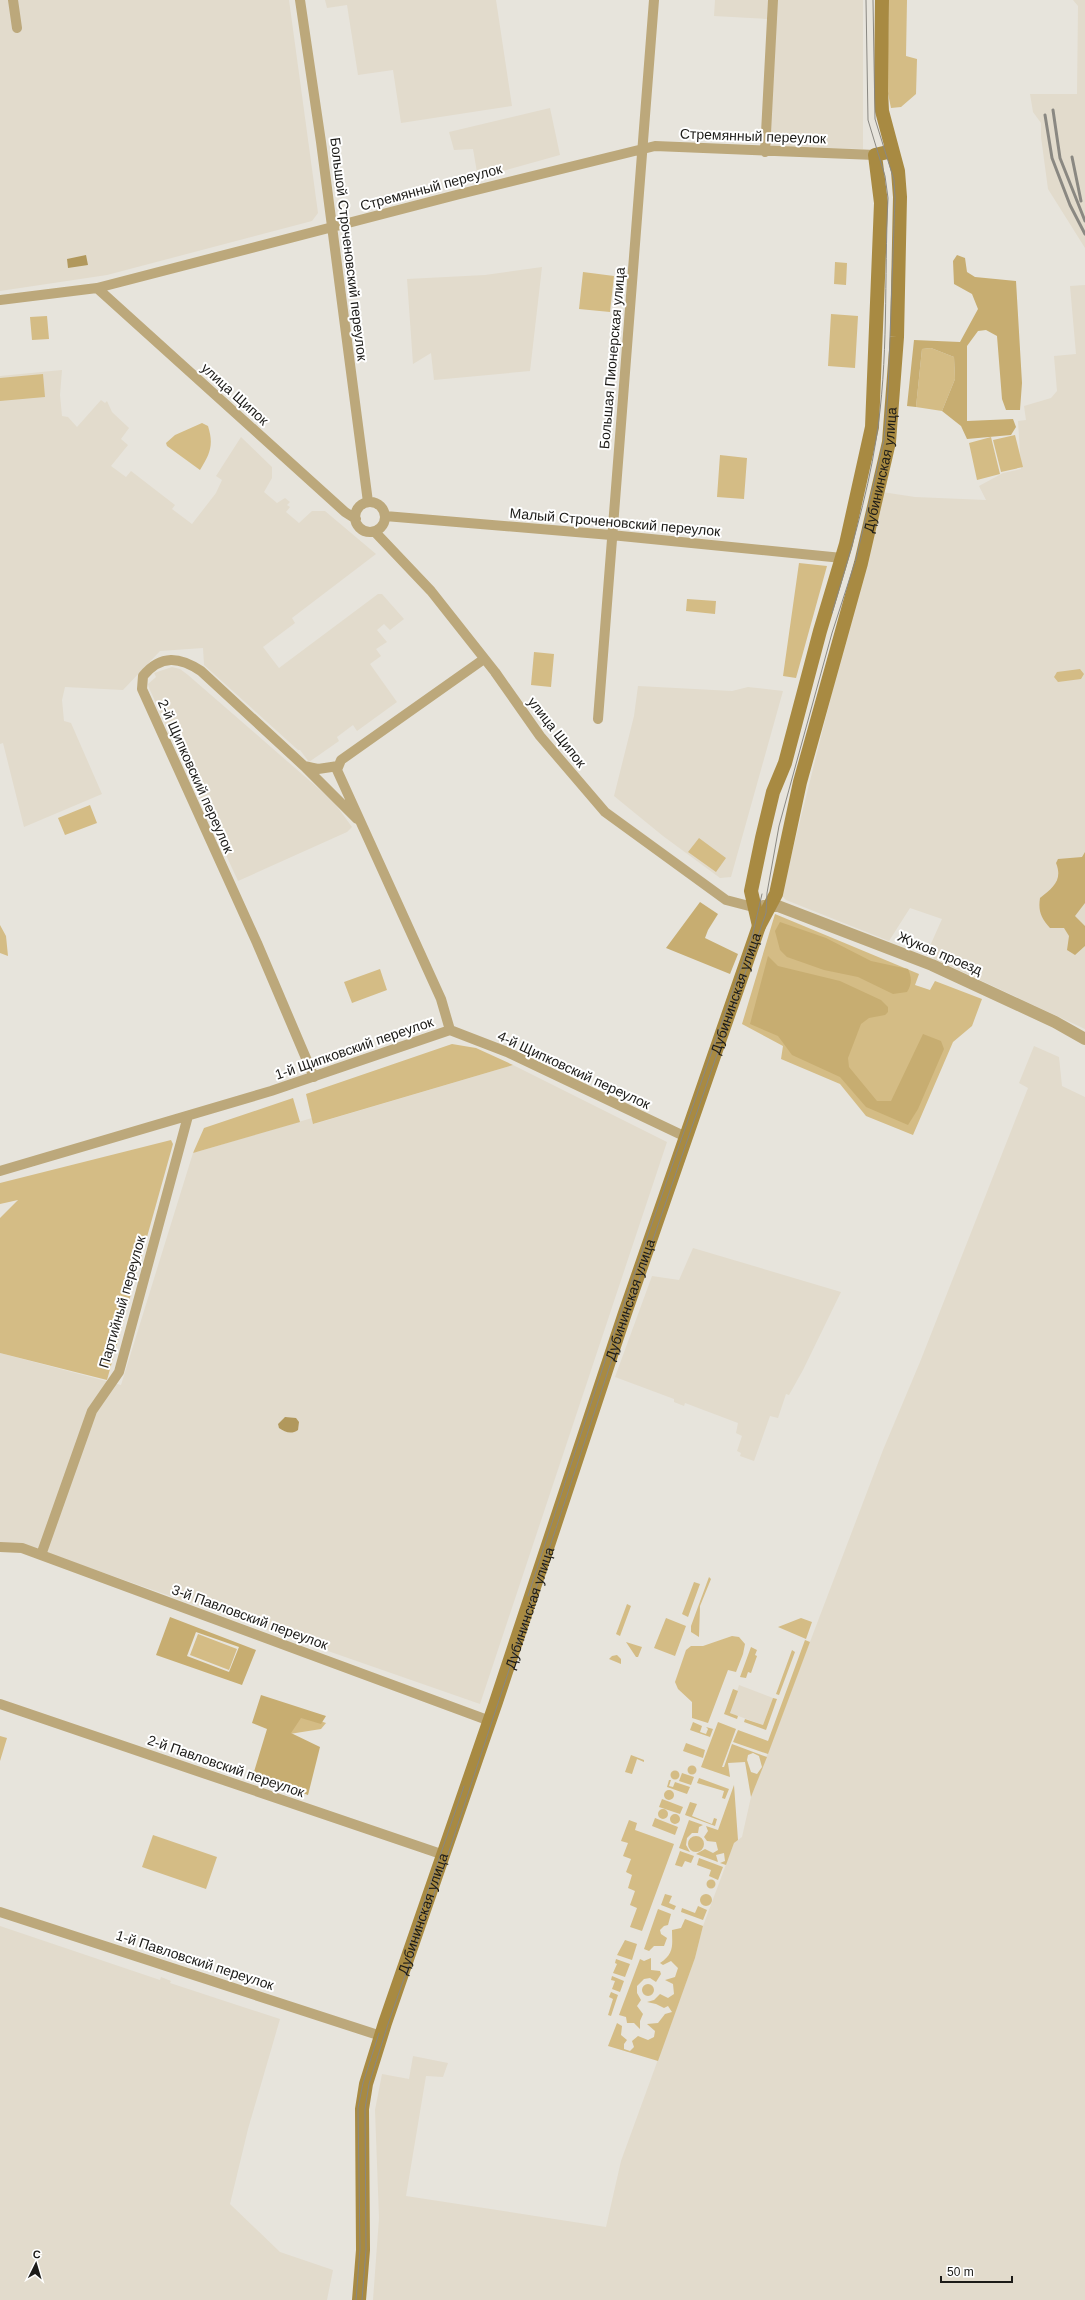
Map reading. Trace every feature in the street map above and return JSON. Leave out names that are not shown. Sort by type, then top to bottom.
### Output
[{"type":"main road","name":"Дубининская улица","points":[[359,2300],[363,2250],[362,2109],[366,2084],[381,2036],[490,1721],[625,1313],[759,926],[775,906],[776,894],[805,766],[861,563],[889,442],[897,344],[900,197],[899,180],[885,129],[881,91],[882,0]]},
{"type":"main road","points":[[875,155],[892,151]]},
{"type":"main road","name":"Дубининская улица","points":[[759,926],[753,907],[752,884],[773,792],[785,763],[820,630],[842,558],[872,426],[882,203],[875,155]]},
{"type":"street","points":[[13,0],[17,28]]},
{"type":"street","name":"Большой Строченовский переулок","points":[[300,0],[332,227],[368,502]]},
{"type":"street","name":"Большая Пионерская улица","points":[[598,719],[611,535],[654,0]]},
{"type":"street","points":[[765,152],[773,0]]},
{"type":"street","name":"Стремянный переулок","points":[[0,300],[97,288],[655,146],[765,152],[875,155]]},
{"type":"street","name":"улица Щипок","points":[[97,288],[345,512],[356,519]]},
{"type":"street","points":[[368,502],[381,507],[385,516],[383,526],[375,532],[362,530],[356,519],[357,510],[368,502]]},
{"type":"street","name":"Малый Строченовский переулок","points":[[385,516],[611,535],[842,558]]},
{"type":"street","name":"улица Щипок","points":[[375,532],[418,575],[484,659],[540,736],[605,812],[726,900],[753,907]]},
{"type":"street","name":"2-й Щипковский переулок","points":[[314,1077],[257,943],[142,689],[143,676],[156,664],[176,659],[190,664],[201,671],[304,766],[358,819]]},
{"type":"street","points":[[304,766],[318,769],[338,766],[341,760],[484,659]]},
{"type":"street","name":"1-й Щипковский переулок","points":[[0,1171],[188,1116],[314,1077],[450,1030],[441,999],[338,774],[338,766]]},
{"type":"street","points":[[753,907],[775,906]]},
{"type":"street","name":"Жуков проезд","points":[[775,906],[932,965],[1055,1022],[1085,1039]]},
{"type":"street","name":"4-й Щипковский переулок","points":[[450,1030],[507,1052],[686,1137]]},
{"type":"street","name":"Партийный переулок","points":[[41,1555],[92,1411],[119,1372],[188,1116]]},
{"type":"street","name":"3-й Павловский переулок","points":[[0,1547],[22,1548],[490,1721]]},
{"type":"street","name":"2-й Павловский переулок","points":[[0,1704],[444,1855]]},
{"type":"street","name":"1-й Павловский переулок","points":[[0,1912],[381,2036]]},
{"type":"shaded area","points":[[0,0],[289,0],[318,213],[312,221],[107,275],[0,291]]},
{"type":"shaded area","points":[[325,0],[496,0],[512,106],[401,123],[393,70],[358,75],[347,5],[327,8]]},
{"type":"shaded area","points":[[715,0],[768,0],[767,19],[714,16]]},
{"type":"shaded area","points":[[775,0],[863,0],[863,149],[770,147],[768,143]]},
{"type":"shaded area","points":[[889,0],[907,0],[906,56],[917,59],[916,94],[901,107],[891,108],[887,89]]},
{"type":"shaded area","points":[[1073,0],[1085,0],[1085,248],[1048,189],[1041,137],[1041,123],[1033,112],[1030,94],[1077,94],[1078,6]]},
{"type":"shaded area","points":[[550,108],[560,155],[478,178],[473,149],[454,150],[449,132]]},
{"type":"shaded area","points":[[86,255],[88,265],[68,268],[67,259]]},
{"type":"shaded area","points":[[957,255],[965,258],[967,272],[975,277],[1016,281],[1022,383],[1020,410],[1006,410],[1002,399],[997,336],[986,330],[978,331],[967,346],[967,421],[1013,419],[1016,427],[1011,435],[967,439],[961,426],[942,411],[955,379],[954,357],[931,348],[922,349],[916,407],[907,406],[914,340],[960,342],[978,309],[972,294],[954,284],[953,261]]},
{"type":"shaded area","points":[[835,262],[847,263],[846,285],[834,284]]},
{"type":"shaded area","points":[[542,267],[530,371],[434,380],[431,353],[413,364],[407,279],[485,275]]},
{"type":"shaded area","points":[[583,272],[614,276],[610,312],[579,309]]},
{"type":"shaded area","points":[[1085,285],[1085,1029],[926,955],[942,919],[910,908],[889,941],[786,900],[783,897],[783,889],[882,492],[915,497],[986,500],[979,486],[1003,473],[1021,469],[1018,421],[1026,420],[1024,406],[1051,398],[1057,391],[1054,356],[1076,354],[1070,286]]},
{"type":"shaded area","points":[[831,314],[858,316],[855,368],[828,366]]},
{"type":"shaded area","points":[[47,316],[49,339],[32,340],[30,317]]},
{"type":"shaded area","points":[[931,348],[954,357],[955,379],[942,411],[916,407],[922,349]]},
{"type":"shaded area","points":[[62,370],[60,395],[62,416],[68,417],[77,427],[101,400],[105,403],[107,401],[112,412],[129,428],[121,439],[128,445],[111,466],[126,477],[131,471],[175,505],[172,509],[192,524],[216,493],[222,480],[216,476],[241,437],[272,467],[272,478],[264,492],[277,503],[285,498],[290,502],[287,505],[290,507],[286,512],[299,523],[312,511],[325,511],[376,554],[292,618],[295,623],[263,647],[279,668],[378,594],[382,594],[404,619],[390,630],[384,624],[377,630],[387,642],[376,649],[381,656],[370,664],[397,702],[357,731],[353,725],[337,737],[339,741],[309,762],[300,750],[298,750],[204,665],[203,648],[160,651],[123,690],[65,687],[62,700],[64,721],[71,723],[102,794],[24,827],[3,743],[0,744],[0,376]]},
{"type":"shaded area","points":[[43,374],[45,397],[0,401],[0,378]]},
{"type":"shaded area","points":[[202,423],[208,426],[211,444],[209,454],[200,470],[167,446],[166,443],[175,435]]},
{"type":"shaded area","points":[[1015,435],[1023,467],[1001,472],[993,440]]},
{"type":"shaded area","points":[[991,437],[1000,474],[977,480],[969,443]]},
{"type":"shaded area","points":[[720,455],[747,458],[744,499],[717,497]]},
{"type":"shaded area","points":[[799,563],[827,566],[796,678],[783,676]]},
{"type":"shaded area","points":[[687,599],[716,601],[715,614],[686,611]]},
{"type":"shaded area","points":[[534,652],[554,654],[551,687],[531,685]]},
{"type":"shaded area","points":[[172,667],[180,669],[188,675],[333,801],[352,827],[347,832],[238,881],[149,688],[148,684],[156,677],[154,673]]},
{"type":"shaded area","points":[[1080,669],[1084,674],[1081,679],[1058,682],[1054,677],[1057,672]]},
{"type":"shaded area","points":[[638,686],[732,691],[748,687],[783,691],[731,877],[720,878],[663,836],[614,796],[634,716]]},
{"type":"shaded area","points":[[90,805],[97,823],[65,835],[58,818]]},
{"type":"shaded area","points":[[699,838],[726,858],[716,872],[688,852]]},
{"type":"shaded area","points":[[1085,852],[1085,903],[1075,916],[1085,926],[1085,946],[1075,955],[1067,950],[1069,936],[1064,928],[1050,928],[1044,921],[1039,903],[1040,898],[1056,883],[1058,869],[1056,863],[1058,859],[1082,857]]},
{"type":"shaded area","points":[[700,902],[718,914],[705,938],[738,954],[730,974],[666,948]]},
{"type":"shaded area","points":[[775,914],[919,974],[915,985],[930,990],[935,981],[982,999],[972,1026],[953,1042],[913,1135],[866,1116],[840,1084],[781,1059],[783,1046],[742,1024]]},
{"type":"shaded area","points":[[780,922],[826,938],[871,961],[908,969],[911,981],[909,989],[907,992],[893,994],[858,977],[824,970],[787,957],[780,950],[775,931]]},
{"type":"shaded area","points":[[0,925],[6,936],[8,956],[0,953]]},
{"type":"shaded area","points":[[768,956],[778,966],[840,981],[881,1000],[888,1007],[888,1012],[885,1015],[869,1018],[861,1024],[848,1058],[849,1067],[877,1101],[891,1101],[923,1034],[941,1041],[944,1049],[918,1109],[908,1125],[866,1107],[840,1077],[792,1055],[778,1036],[750,1024]]},
{"type":"shaded area","points":[[380,969],[387,990],[352,1003],[344,982]]},
{"type":"shaded area","points":[[452,1044],[476,1048],[513,1065],[313,1124],[306,1094]]},
{"type":"shaded area","points":[[1034,1046],[1059,1057],[1062,1086],[1085,1097],[1085,2300],[373,2300],[379,2218],[375,2110],[382,2074],[409,2079],[413,2056],[448,2063],[443,2077],[426,2076],[406,2196],[606,2227],[621,2161],[695,1958],[703,1926],[734,1843],[742,1837],[751,1797],[883,1450],[920,1362],[1028,1088],[1019,1083]]},
{"type":"shaded area","points":[[513,1065],[667,1142],[480,1704],[24,1545],[0,1543],[0,1353],[121,1385],[193,1153],[312,1118],[314,1124]]},
{"type":"shaded area","points":[[293,1098],[300,1122],[193,1153],[204,1128]]},
{"type":"shaded area","points":[[171,1140],[173,1144],[107,1380],[0,1353],[0,1218],[18,1200],[0,1204],[0,1183]]},
{"type":"shaded area","points":[[693,1248],[841,1292],[803,1370],[789,1395],[786,1394],[778,1418],[770,1416],[754,1461],[740,1456],[741,1453],[737,1451],[742,1436],[736,1433],[738,1423],[685,1403],[684,1406],[674,1402],[674,1399],[615,1377],[652,1276],[679,1280]]},
{"type":"shaded area","points":[[285,1417],[296,1418],[299,1422],[298,1430],[288,1432],[279,1428],[278,1424]]},
{"type":"shaded area","points":[[709,1577],[711,1579],[700,1606],[699,1637],[691,1632],[691,1626]]},
{"type":"shaded area","points":[[694,1582],[700,1584],[688,1617],[682,1614]]},
{"type":"shaded area","points":[[627,1604],[631,1606],[620,1636],[616,1634]]},
{"type":"shaded area","points":[[170,1617],[256,1650],[242,1685],[156,1655]],"holes":[[[196,1632],[239,1647],[229,1672],[187,1656]]]},
{"type":"shaded area","points":[[666,1618],[686,1626],[675,1656],[654,1648]]},
{"type":"shaded area","points":[[801,1618],[812,1622],[806,1639],[778,1627]]},
{"type":"shaded area","points":[[198,1634],[237,1649],[229,1670],[190,1655]]},
{"type":"shaded area","points":[[732,1636],[739,1637],[745,1644],[736,1672],[728,1670],[708,1723],[692,1718],[692,1702],[678,1689],[675,1682],[686,1650],[691,1646],[703,1646]]},
{"type":"shaded area","points":[[805,1640],[810,1642],[768,1754],[733,1742],[738,1730],[768,1741]]},
{"type":"shaded area","points":[[626,1642],[642,1647],[638,1657],[636,1657]]},
{"type":"shaded area","points":[[751,1647],[757,1650],[755,1655],[757,1656],[751,1673],[748,1672],[746,1678],[740,1677]]},
{"type":"shaded area","points":[[792,1650],[795,1652],[779,1695],[776,1694]]},
{"type":"shaded area","points":[[617,1655],[621,1659],[621,1664],[609,1659],[612,1656]]},
{"type":"shaded area","points":[[739,1685],[773,1698],[763,1725],[730,1713]]},
{"type":"shaded area","points":[[733,1689],[738,1691],[730,1713],[738,1716],[737,1719],[724,1714]]},
{"type":"shaded area","points":[[261,1695],[326,1716],[321,1724],[301,1718],[291,1733],[320,1747],[308,1795],[253,1775],[267,1729],[252,1723]]},
{"type":"shaded area","points":[[773,1698],[777,1699],[766,1730],[744,1722],[745,1719],[763,1725]]},
{"type":"shaded area","points":[[286,1709],[326,1723],[321,1729],[277,1736]]},
{"type":"shaded area","points":[[693,1722],[702,1726],[700,1732],[706,1734],[708,1729],[706,1727],[713,1729],[710,1737],[690,1730]]},
{"type":"shaded area","points":[[718,1722],[736,1729],[722,1767],[724,1767],[732,1744],[767,1757],[751,1797],[745,1762],[728,1763],[730,1777],[701,1767]],"holes":[[[753,1753],[759,1756],[762,1767],[757,1774],[751,1772],[747,1760],[748,1755]]]},
{"type":"shaded area","points":[[0,1736],[7,1738],[0,1761]]},
{"type":"shaded area","points":[[686,1743],[705,1750],[703,1758],[683,1751]]},
{"type":"shaded area","points":[[631,1755],[644,1760],[644,1762],[637,1759],[632,1774],[625,1772]]},
{"type":"shaded area","points":[[692,1765],[697,1770],[692,1775],[687,1770]]},
{"type":"shaded area","points":[[673,1771],[677,1771],[679,1775],[677,1779],[673,1779],[671,1777],[671,1773]]},
{"type":"shaded area","points":[[682,1773],[694,1777],[691,1785],[679,1781]]},
{"type":"shaded area","points":[[699,1778],[729,1789],[725,1799],[722,1798],[724,1791],[697,1783]]},
{"type":"shaded area","points":[[669,1780],[671,1780],[669,1786],[673,1787],[675,1782],[690,1787],[687,1794],[667,1787]]},
{"type":"shaded area","points":[[734,1785],[738,1840],[734,1843],[726,1865],[720,1863],[725,1861],[724,1853],[716,1855],[718,1862],[696,1854],[705,1849],[713,1853],[718,1850],[716,1842],[707,1841],[704,1837],[708,1831],[706,1826],[718,1830]]},
{"type":"shaded area","points":[[667,1790],[671,1790],[674,1795],[671,1800],[667,1800],[664,1797],[664,1793]]},
{"type":"shaded area","points":[[662,1799],[683,1807],[680,1814],[659,1807]]},
{"type":"shaded area","points":[[690,1802],[697,1804],[692,1816],[712,1824],[714,1818],[717,1819],[715,1826],[685,1815]]},
{"type":"shaded area","points":[[661,1809],[665,1809],[667,1810],[667,1818],[661,1819],[658,1816],[658,1812]]},
{"type":"shaded area","points":[[673,1814],[677,1814],[680,1819],[677,1824],[673,1824],[670,1821],[670,1817]]},
{"type":"shaded area","points":[[655,1818],[678,1827],[675,1835],[652,1826]]},
{"type":"shaded area","points":[[629,1820],[637,1823],[635,1830],[674,1844],[642,1931],[630,1927],[637,1908],[630,1905],[635,1891],[628,1888],[632,1875],[626,1872],[631,1859],[623,1856],[628,1843],[621,1841]]},
{"type":"shaded area","points":[[689,1820],[703,1825],[699,1827],[698,1833],[692,1833],[687,1838],[686,1845],[690,1852],[679,1848]]},
{"type":"shaded area","points":[[153,1835],[217,1857],[206,1889],[142,1867]]},
{"type":"shaded area","points":[[696,1836],[703,1841],[704,1844],[699,1851],[696,1852],[689,1847],[688,1844],[693,1837]]},
{"type":"shaded area","points":[[680,1851],[694,1856],[691,1863],[685,1861],[682,1867],[675,1865]]},
{"type":"shaded area","points":[[699,1858],[723,1867],[718,1880],[709,1876],[711,1870],[697,1865]]},
{"type":"shaded area","points":[[709,1880],[713,1880],[715,1884],[713,1888],[709,1888],[707,1886],[707,1882]]},
{"type":"shaded area","points":[[665,1894],[672,1896],[669,1903],[676,1906],[674,1910],[661,1905]]},
{"type":"shaded area","points":[[706,1894],[710,1896],[712,1900],[710,1904],[706,1906],[702,1904],[700,1900],[702,1896]]},
{"type":"shaded area","points":[[698,1906],[707,1910],[703,1920],[681,1912],[682,1908],[695,1913]]},
{"type":"shaded area","points":[[658,1909],[671,1914],[668,1925],[664,1926],[660,1930],[661,1934],[667,1938],[664,1946],[654,1946],[649,1951],[644,1949]]},
{"type":"shaded area","points":[[685,1919],[703,1926],[695,1958],[658,2061],[608,2046],[617,2023],[622,2026],[621,2035],[627,2040],[624,2044],[624,2049],[630,2051],[634,2047],[632,2041],[638,2036],[648,2040],[654,2037],[655,2031],[647,2024],[658,2023],[665,2014],[672,2012],[668,2006],[664,2008],[647,2002],[654,2000],[660,1994],[668,1998],[674,1994],[673,1984],[665,1980],[675,1977],[678,1968],[671,1961],[663,1965],[660,1963],[668,1956],[672,1948],[672,1930],[681,1928]]},
{"type":"shaded area","points":[[0,1926],[160,1980],[161,1977],[171,1981],[170,1983],[280,2019],[248,2129],[230,2204],[280,2252],[333,2270],[327,2300],[0,2300]]},
{"type":"shaded area","points":[[625,1940],[637,1944],[632,1960],[617,1955]]},
{"type":"shaded area","points":[[651,1958],[651,1970],[660,1971],[661,1974],[656,1982],[650,1978],[644,1979],[637,1986],[637,1993],[641,2000],[637,2006],[643,2014],[640,2021],[640,2029],[634,2023],[627,2023],[626,2017],[619,2015],[640,1959],[644,1961]]},
{"type":"shaded area","points":[[616,1959],[630,1964],[625,1977],[613,1973],[617,1964],[615,1963]]},
{"type":"shaded area","points":[[612,1976],[624,1981],[620,1992],[612,1989],[615,1981],[611,1980]]},
{"type":"shaded area","points":[[646,1984],[650,1984],[654,1990],[650,1996],[646,1996],[642,1992],[642,1988]]},
{"type":"shaded area","points":[[611,1992],[618,1995],[611,2016],[608,2015],[613,1999],[609,1997]]},
{"type":"tram line","points":[[832,613],[868,484],[876,440],[883,380],[888,198],[885,176],[868,120],[866,0]]},
{"type":"tram line","points":[[362,2300],[366,2250],[365,2109],[369,2084],[388,2024],[447,1857],[622,1329],[766,913],[767,893],[779,826],[832,633],[856,559],[884,440],[888,392],[895,198],[894,180],[875,119],[873,0]]},
{"type":"tram line","points":[[528,1596],[616,1327],[753,933],[762,894]]},
{"type":"tram line","points":[[409,1946],[464,1786]]},
{"type":"tram line","points":[[356,2300],[360,2249],[358,2108],[363,2083],[379,2033]]},
{"type":"railway","points":[[1053,110],[1060,158],[1085,221]]},
{"type":"railway","points":[[1045,115],[1052,158],[1070,205],[1085,234]]},
{"type":"railway","points":[[1072,157],[1081,201]]}]
